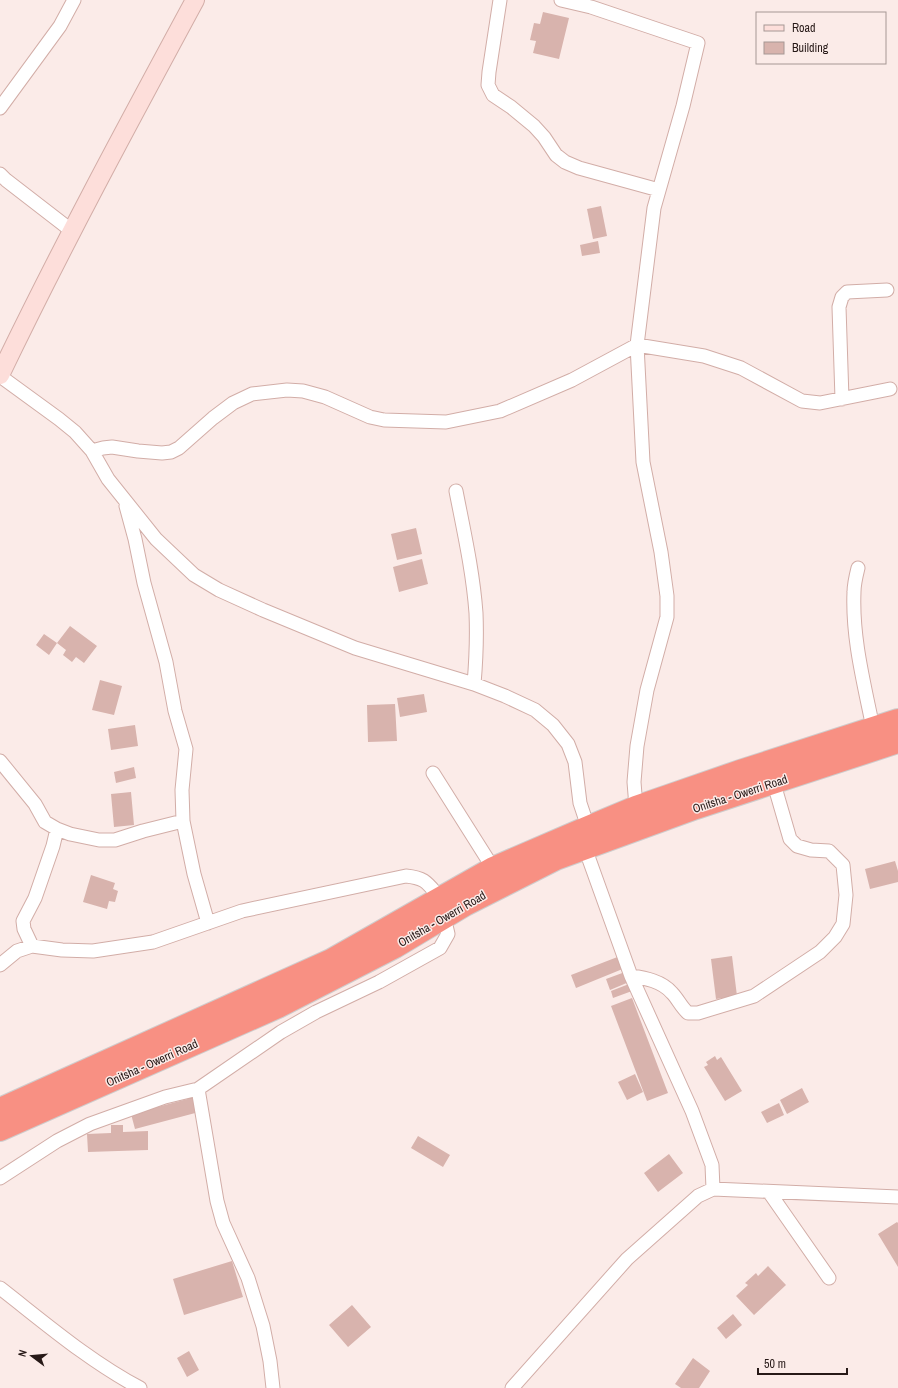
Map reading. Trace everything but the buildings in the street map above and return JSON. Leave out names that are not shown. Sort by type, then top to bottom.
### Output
[{"type":"highway","name":"Onitsha - Owerri Road","points":[[0,1130],[278,1007],[395,947],[493,868],[636,807],[769,761],[898,720]]},
{"type":"highway","name":"Onitsha - Owerri Road","points":[[0,1109],[331,960],[442,908],[465,905],[556,859],[696,808],[898,742]]},
{"type":"street","points":[[0,108],[60,26],[74,0]]},
{"type":"street","points":[[195,0],[72,231],[0,376],[75,432],[92,452],[108,479],[156,539],[194,575],[219,590],[263,610],[355,648],[474,684],[535,710],[553,725],[568,744],[575,762],[580,803],[588,827]]},
{"type":"street","points":[[500,0],[488,85],[493,95],[511,107],[534,126],[544,137],[556,155],[565,162],[579,168],[659,190]]},
{"type":"street","points":[[561,0],[591,7],[698,43],[683,106],[654,208],[637,345],[643,462],[661,552],[667,596],[667,617],[647,690],[637,746],[634,782],[636,807]]},
{"type":"street","points":[[0,174],[72,231]]},
{"type":"street","points":[[842,399],[839,307],[842,297],[848,292],[887,290]]},
{"type":"street","points":[[92,452],[103,448],[162,453],[171,452],[179,448],[213,418],[233,403],[252,394],[287,390],[303,391],[325,397],[370,416],[384,420],[446,422],[500,411],[572,380],[637,345],[704,356],[741,368],[802,401],[820,403],[890,389]]},
{"type":"street","points":[[456,492],[468,552],[476,613],[474,684]]},
{"type":"street","points":[[124,499],[135,539],[144,582],[166,662],[175,710],[186,749],[182,790],[183,821],[194,874],[208,923]]},
{"type":"street","points":[[858,568],[854,590],[854,619],[860,664],[873,728]]},
{"type":"street","points":[[0,761],[35,804],[45,822],[70,834],[99,840],[115,840],[183,821]]},
{"type":"street","points":[[631,976],[651,979],[671,991],[688,1013],[698,1012],[754,996],[820,952],[835,937],[843,924],[846,896],[843,865],[829,851],[811,850],[797,846],[790,839],[773,782],[769,761]]},
{"type":"street","points":[[433,773],[493,868]]},
{"type":"street","points":[[32,946],[24,929],[23,922],[35,898],[53,846],[57,829]]},
{"type":"street","points":[[585,848],[631,976],[692,1111],[710,1158],[712,1165],[713,1189]]},
{"type":"street","points":[[0,965],[17,950],[32,946],[62,950],[93,951],[153,942],[242,910],[406,876],[418,877],[426,881],[442,908],[448,934],[440,948],[379,982],[286,1028],[198,1089],[166,1097],[90,1124],[58,1141],[0,1178]]},
{"type":"street","points":[[198,1089],[217,1201],[223,1223],[248,1278],[263,1326],[270,1361],[273,1388]]},
{"type":"street","points":[[512,1388],[627,1258],[698,1196],[713,1189],[898,1197]]},
{"type":"street","points":[[769,1192],[829,1278]]},
{"type":"street","points":[[0,1288],[85,1354],[118,1376],[140,1388]]}]
